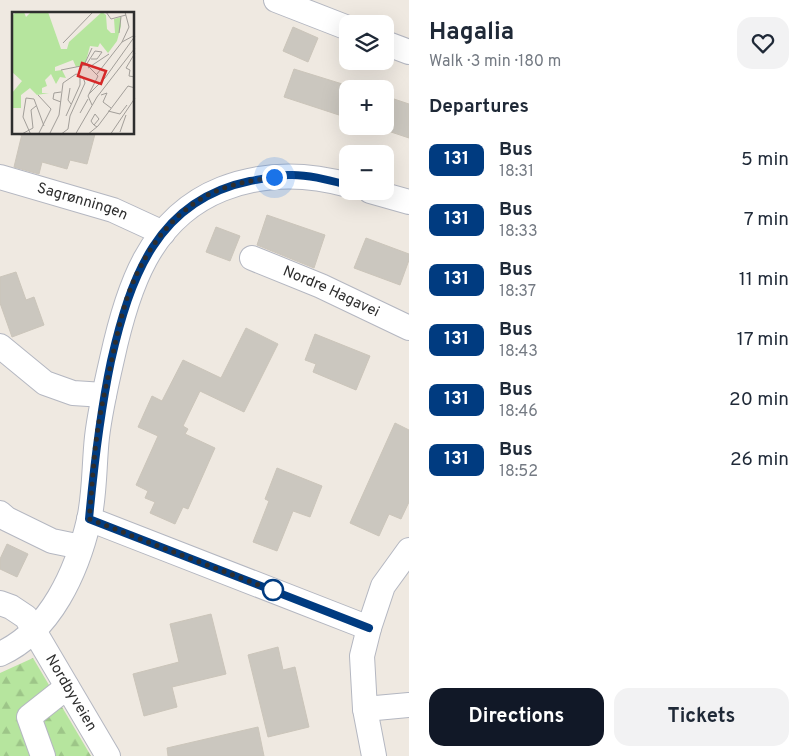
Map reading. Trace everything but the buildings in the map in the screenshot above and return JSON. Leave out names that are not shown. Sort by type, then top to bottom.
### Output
[{"type":"street","points":[[276,0],[339,24]]},
{"type":"street","points":[[394,46],[409,52]]},
{"type":"street","points":[[0,654],[11,649],[49,614],[70,578],[89,519],[97,437],[118,332],[128,296],[143,262],[163,233],[181,214],[207,195],[232,185],[289,175],[339,183]]},
{"type":"street","name":"Sagrønningen","points":[[0,177],[113,210],[163,233]]},
{"type":"street","points":[[394,198],[409,202]]},
{"type":"street","name":"Nordre Hagavei","points":[[252,258],[322,286],[409,328]]},
{"type":"street","points":[[0,346],[45,383],[74,393],[104,395]]},
{"type":"street","points":[[0,513],[6,519],[52,541],[81,547]]},
{"type":"street","points":[[89,519],[369,628]]},
{"type":"street","points":[[374,756],[365,709],[362,656],[383,586],[409,550]]},
{"type":"street","name":"Nordbyveien","points":[[0,603],[11,607],[26,617],[108,756]]},
{"type":"street","points":[[43,756],[29,717],[67,687]]},
{"type":"street","points":[[365,709],[409,706]]},
{"type":"green space","points":[[33,658],[91,756],[0,756],[0,673]]},
{"type":"bus line","name":"131","points":[[339,183],[289,175],[232,185],[207,195],[181,214],[163,233],[146,256],[140,268],[128,296],[118,332],[97,437],[89,519],[369,628]]},
{"type":"route","points":[[273,590],[282,594],[89,519],[97,437],[104,395],[128,296],[146,256],[163,233],[181,214],[207,195],[232,185],[274,177]]}]
